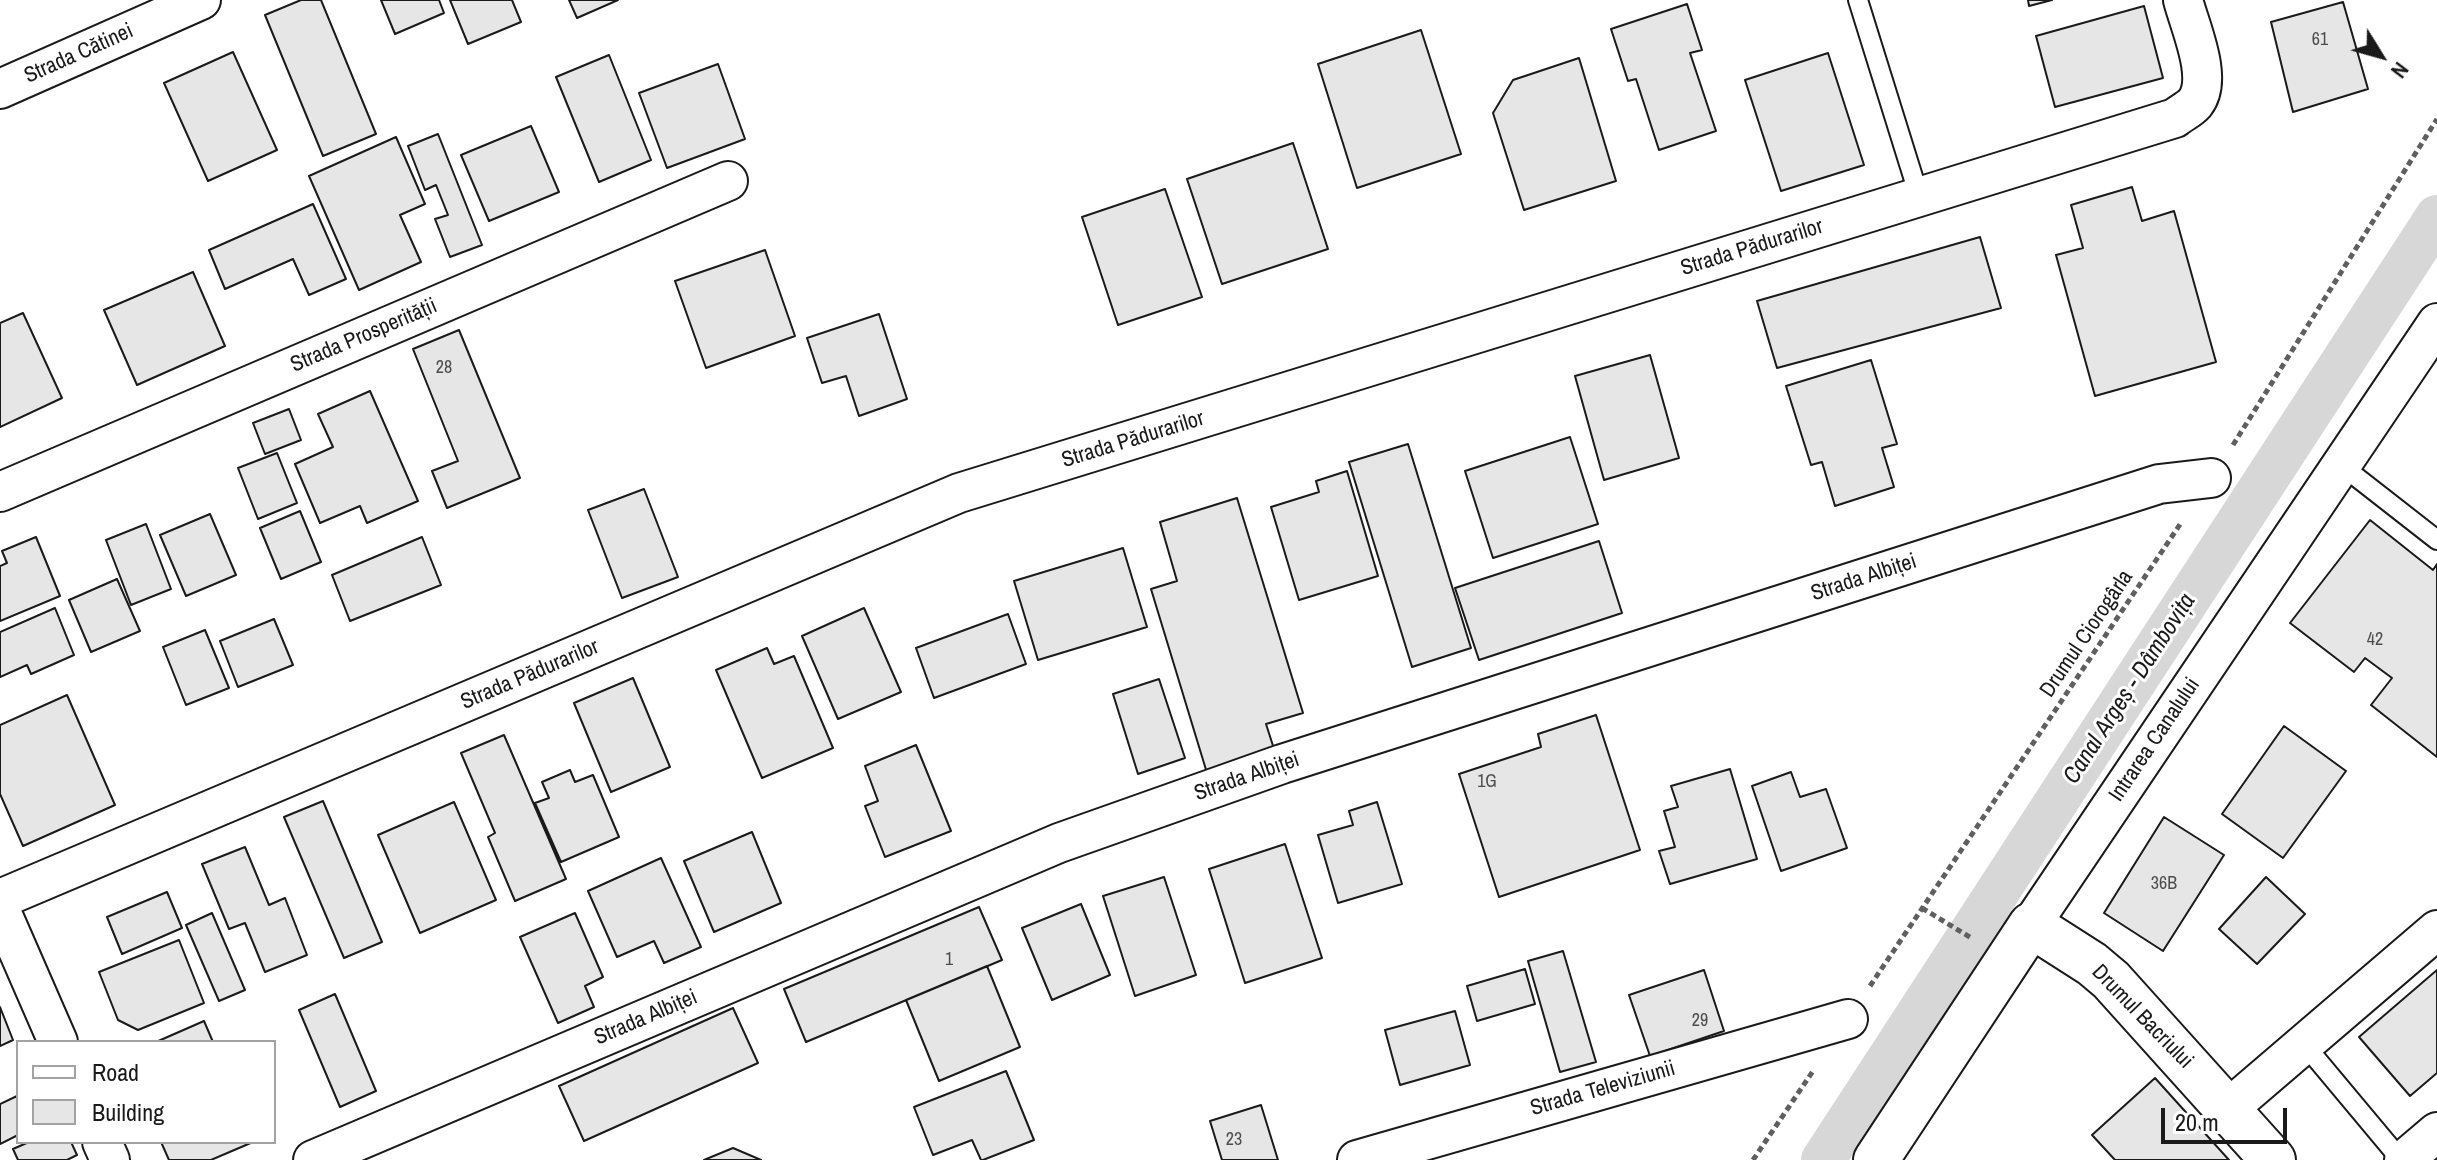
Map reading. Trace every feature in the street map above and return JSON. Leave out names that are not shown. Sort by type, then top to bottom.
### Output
[{"type":"street","name":"Strada Cătinei","points":[[0,89],[201,0]]},
{"type":"street","name":"Strada Pădurarilor","points":[[0,899],[959,493],[2175,118],[2194,104],[2203,88],[2202,66],[2183,0]]},
{"type":"street","name":"Strada Prosperității","points":[[0,492],[728,181]]},
{"type":"street","name":"Intrarea Canalului","points":[[1876,1160],[2019,942],[2437,323]]},
{"type":"street","name":"Strada Albiței","points":[[313,1160],[1059,843],[1282,764],[2159,484],[2211,478]]},
{"type":"street","points":[[0,909],[57,1040]]},
{"type":"street","points":[[2228,1109],[2437,930]]},
{"type":"street","name":"Drumul Bacriului","points":[[2019,942],[2092,964],[2111,980],[2273,1160]]},
{"type":"street","name":"Strada Televiziunii","points":[[1357,1160],[1848,1019]]},
{"type":"street","points":[[2402,1160],[2437,1132]]},
{"type":"lane","points":[[1858,0],[1919,196]]},
{"type":"lane","points":[[2341,465],[2437,540]]},
{"type":"lane","points":[[2304,1044],[2402,1160]]},
{"type":"path","name":"Drumul Ciorogârla","points":[[1753,1160],[2211,478],[2437,119]]},
{"type":"path","points":[[1922,908],[2019,942]]},
{"type":"building","points":[[301,0],[321,0],[376,134],[323,156],[265,15]]},
{"type":"building","points":[[381,0],[439,0],[444,13],[395,34]]},
{"type":"building","points":[[450,0],[512,0],[521,22],[468,44]]},
{"type":"building","points":[[569,0],[618,0],[577,18]]},
{"type":"building","points":[[2028,0],[2052,0],[2029,6]]},
{"type":"building","points":[[2343,2],[2368,89],[2293,112],[2271,22]]},
{"type":"building","points":[[1687,4],[1702,50],[1690,53],[1716,131],[1659,150],[1636,79],[1628,81],[1611,29]]},
{"type":"building","points":[[2144,6],[2163,78],[2055,107],[2036,36]]},
{"type":"building","points":[[1421,30],[1461,154],[1357,188],[1318,64]]},
{"type":"building","points":[[233,52],[277,150],[208,181],[164,83]]},
{"type":"building","points":[[1828,53],[1864,165],[1781,191],[1745,80]]},
{"type":"building","points":[[609,55],[651,160],[599,182],[556,77]]},
{"type":"building","points":[[1579,58],[1616,181],[1524,210],[1493,113],[1513,80]]},
{"type":"building","points":[[718,64],[745,139],[667,168],[639,93]]},
{"type":"building","points":[[531,126],[559,192],[489,221],[461,155]]},
{"type":"building","points":[[438,134],[482,245],[450,257],[435,219],[448,215],[436,185],[425,190],[408,146]]},
{"type":"building","points":[[396,137],[425,204],[400,215],[421,262],[359,290],[309,176]]},
{"type":"building","points":[[1293,143],[1328,249],[1222,284],[1187,179]]},
{"type":"building","points":[[2132,187],[2142,221],[2174,211],[2216,362],[2095,396],[2056,255],[2083,248],[2071,205]]},
{"type":"building","points":[[1165,189],[1202,297],[1118,325],[1082,217]]},
{"type":"building","points":[[313,204],[346,279],[309,295],[293,259],[225,289],[209,250]]},
{"type":"building","points":[[1980,237],[2001,308],[1777,368],[1757,301]]},
{"type":"building","points":[[765,250],[795,336],[706,368],[675,281]]},
{"type":"building","points":[[193,272],[225,346],[137,385],[104,310]]},
{"type":"building","points":[[23,313],[62,398],[0,427],[0,323]]},
{"type":"building","points":[[879,314],[907,399],[859,416],[846,376],[822,383],[807,338]]},
{"type":"building","points":[[459,330],[520,478],[447,508],[432,471],[458,461],[413,349]]},
{"type":"building","points":[[1650,355],[1679,458],[1604,480],[1575,376]]},
{"type":"building","points":[[1871,360],[1897,444],[1882,448],[1894,487],[1835,506],[1822,462],[1811,465],[1786,386]]},
{"type":"building","points":[[370,391],[418,501],[367,523],[360,506],[320,523],[295,464],[333,447],[318,414]]},
{"type":"building","points":[[289,409],[301,440],[265,454],[253,423]]},
{"type":"building","points":[[1570,437],[1598,524],[1493,558],[1465,471]]},
{"type":"building","points":[[1408,444],[1471,648],[1412,667],[1349,462]]},
{"type":"building","points":[[277,453],[297,503],[258,519],[238,468]]},
{"type":"building","points":[[1347,471],[1378,576],[1299,600],[1271,507],[1319,492],[1316,481]]},
{"type":"building","points":[[644,489],[678,577],[622,598],[588,510]]},
{"type":"building","points":[[1237,498],[1303,713],[1266,724],[1275,752],[1207,773],[1151,589],[1177,581],[1160,522]]},
{"type":"building","points":[[300,511],[321,562],[281,579],[260,528]]},
{"type":"building","points":[[210,514],[236,575],[186,596],[160,535]]},
{"type":"building","points":[[2370,520],[2433,570],[2437,564],[2437,757],[2371,705],[2392,678],[2365,658],[2354,672],[2290,623]]},
{"type":"building","points":[[146,524],[171,589],[131,605],[106,540]]},
{"type":"building","points":[[36,537],[60,596],[0,621],[0,566],[7,563],[2,551]]},
{"type":"building","points":[[422,537],[441,585],[350,621],[332,575]]},
{"type":"building","points":[[1599,541],[1622,613],[1479,660],[1455,588]]},
{"type":"building","points":[[1123,548],[1147,627],[1038,660],[1014,581]]},
{"type":"building","points":[[117,579],[140,631],[91,652],[69,600]]},
{"type":"building","points":[[55,608],[74,655],[31,674],[27,665],[0,677],[0,632]]},
{"type":"building","points":[[864,608],[901,692],[838,719],[802,636]]},
{"type":"building","points":[[1008,614],[1026,664],[934,698],[916,648]]},
{"type":"building","points":[[274,619],[293,665],[238,687],[220,641]]},
{"type":"building","points":[[205,630],[229,688],[186,705],[163,647]]},
{"type":"building","points":[[767,648],[774,664],[794,656],[833,748],[762,778],[716,670]]},
{"type":"building","points":[[633,678],[670,767],[611,792],[574,703]]},
{"type":"building","points":[[1159,679],[1185,758],[1138,774],[1113,694]]},
{"type":"building","points":[[67,695],[115,805],[23,846],[0,794],[0,725]]},
{"type":"building","points":[[1596,715],[1640,850],[1499,897],[1459,774],[1541,747],[1538,734]]},
{"type":"building","points":[[2284,726],[2346,771],[2283,858],[2222,814]]},
{"type":"building","points":[[504,735],[566,879],[515,901],[488,837],[495,833],[461,753]]},
{"type":"building","points":[[916,745],[951,831],[885,857],[865,806],[878,801],[865,766]]},
{"type":"building","points":[[1730,769],[1757,859],[1670,884],[1659,851],[1675,847],[1664,811],[1678,807],[1671,786]]},
{"type":"building","points":[[570,770],[575,782],[593,775],[619,837],[561,862],[535,803],[549,798],[542,782]]},
{"type":"building","points":[[1791,772],[1800,797],[1826,789],[1847,848],[1781,871],[1752,786]]},
{"type":"building","points":[[323,801],[382,942],[344,958],[284,817]]},
{"type":"building","points":[[454,802],[496,900],[420,933],[378,835]]},
{"type":"building","points":[[1377,802],[1402,884],[1338,903],[1318,835],[1353,825],[1349,811]]},
{"type":"building","points":[[2164,817],[2224,855],[2163,951],[2104,913]]},
{"type":"building","points":[[752,832],[781,903],[714,932],[684,861]]},
{"type":"building","points":[[1285,844],[1322,958],[1245,983],[1209,869]]},
{"type":"building","points":[[245,847],[269,905],[285,898],[307,955],[265,972],[245,923],[229,929],[202,864]]},
{"type":"building","points":[[661,858],[701,947],[664,963],[654,941],[617,957],[588,891]]},
{"type":"building","points":[[1164,877],[1196,975],[1135,996],[1103,896]]},
{"type":"building","points":[[2266,877],[2305,914],[2257,964],[2219,929]]},
{"type":"building","points":[[167,892],[182,928],[122,954],[107,917]]},
{"type":"building","points":[[1081,904],[1110,975],[1052,1000],[1022,928]]},
{"type":"building","points":[[979,907],[1002,960],[806,1042],[784,989]]},
{"type":"building","points":[[212,913],[245,990],[219,1001],[186,925]]},
{"type":"building","points":[[575,913],[603,977],[585,986],[594,1007],[558,1023],[520,937]]},
{"type":"building","points":[[179,940],[204,1003],[138,1030],[118,1020],[99,972]]},
{"type":"building","points":[[1563,951],[1596,1062],[1560,1072],[1528,961]]},
{"type":"building","points":[[987,966],[1020,1047],[939,1081],[906,1000]]},
{"type":"building","points":[[1525,969],[1535,1004],[1477,1021],[1467,986]]},
{"type":"building","points":[[1704,970],[1724,1031],[1650,1056],[1629,995]]},
{"type":"building","points":[[2437,970],[2437,1073],[2410,1096],[2359,1037]]},
{"type":"building","points":[[335,994],[376,1091],[340,1107],[299,1010]]},
{"type":"building","points":[[0,1007],[13,1040],[0,1046]]},
{"type":"building","points":[[733,1008],[758,1063],[584,1141],[559,1086]]},
{"type":"building","points":[[1455,1011],[1470,1065],[1400,1085],[1385,1030]]},
{"type":"building","points":[[204,1021],[212,1040],[161,1040]]},
{"type":"building","points":[[1006,1071],[1034,1140],[983,1160],[972,1140],[933,1155],[914,1107]]},
{"type":"building","points":[[2155,1078],[2229,1160],[2115,1160],[2092,1135]]},
{"type":"building","points":[[16,1096],[16,1136],[0,1144],[0,1104]]},
{"type":"building","points":[[1261,1105],[1278,1160],[1222,1160],[1210,1121]]},
{"type":"building","points":[[24,1144],[72,1144],[77,1155],[67,1160],[18,1160],[13,1149]]},
{"type":"building","points":[[162,1144],[248,1144],[211,1160],[169,1160]]},
{"type":"building","points":[[733,1148],[761,1160],[704,1160]]},
{"type":"waterway","name":"Canal Argeș - Dâmbovița","points":[[1823,1160],[2437,217]]}]
